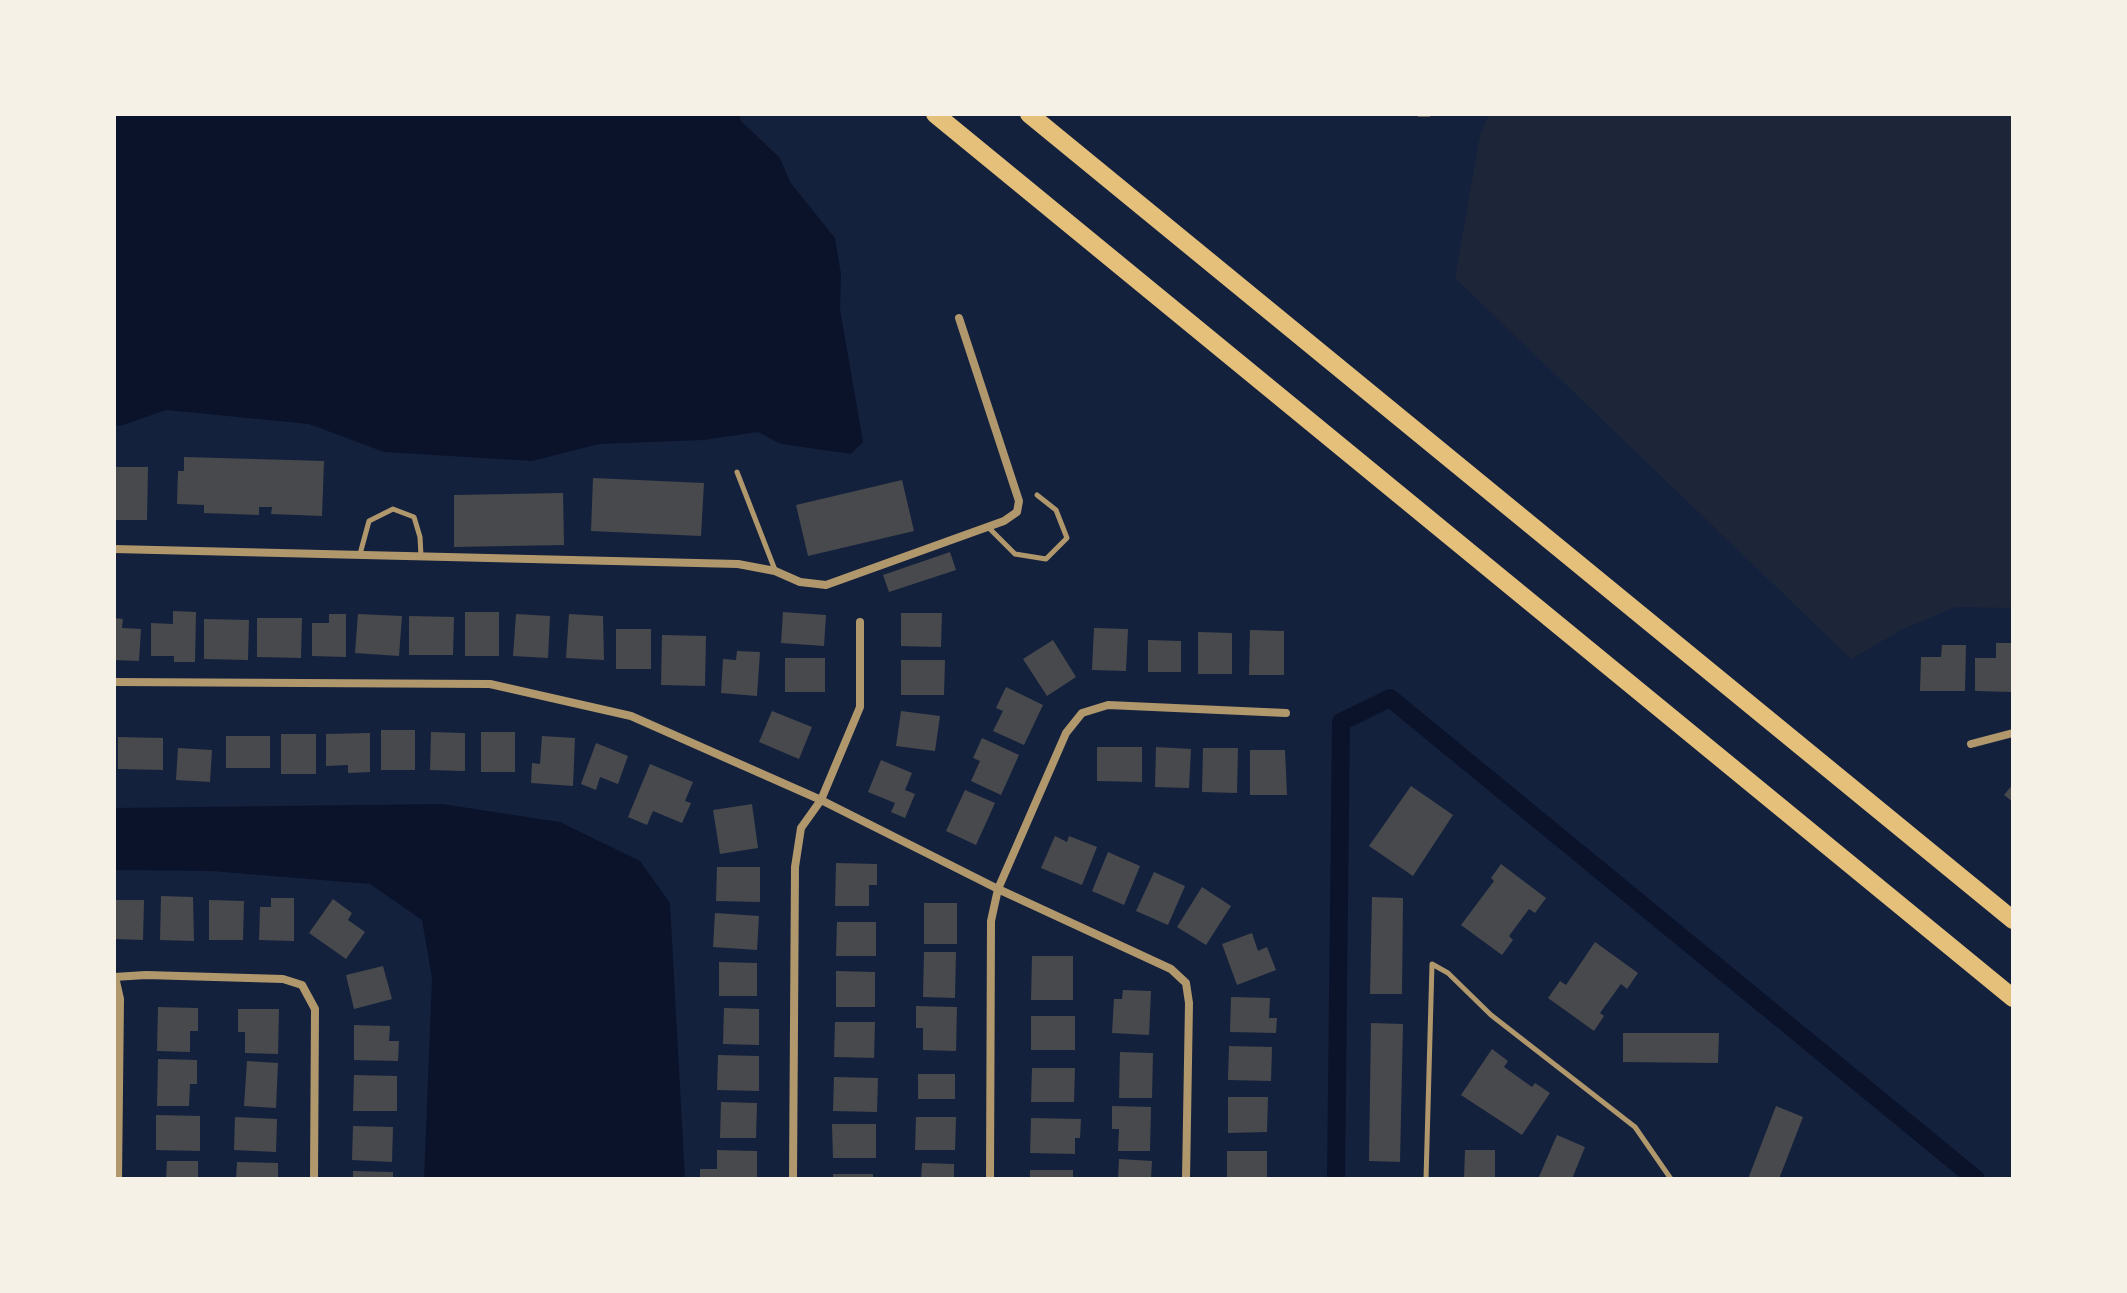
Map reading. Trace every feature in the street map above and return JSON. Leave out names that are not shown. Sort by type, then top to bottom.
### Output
[{"type":"highway","points":[[935,114],[2013,998]]},
{"type":"highway","points":[[1029,114],[2013,920]]},
{"type":"street","points":[[114,549],[738,564],[775,571],[800,582],[826,585],[1004,521],[1017,512],[1019,501],[959,318]]},
{"type":"street","points":[[793,1179],[795,867],[801,828],[821,800],[860,707],[860,622]]},
{"type":"street","points":[[114,682],[490,684],[631,716],[821,800],[998,889],[1171,969],[1186,983],[1189,1003],[1186,1179]]},
{"type":"street","points":[[990,1179],[991,921],[998,889],[1066,733],[1082,713],[1108,705],[1286,713]]},
{"type":"street","points":[[1971,744],[2013,733]]},
{"type":"street","points":[[118,1179],[120,999],[114,977],[146,975],[283,979],[302,985],[315,1009],[314,1179]]},
{"type":"lane","points":[[1419,114],[1429,114]]},
{"type":"lane","points":[[737,472],[775,571]]},
{"type":"lane","points":[[988,526],[1015,554],[1046,559],[1067,538],[1056,510],[1037,495]]},
{"type":"lane","points":[[360,555],[369,521],[393,509],[414,517],[421,556]]},
{"type":"lane","points":[[1426,1179],[1432,964],[1448,973],[1491,1015],[1635,1127],[1671,1179]]},
{"type":"shaded area","points":[[114,114],[739,114],[741,121],[780,158],[790,182],[835,238],[841,274],[840,309],[863,442],[851,454],[781,444],[758,432],[704,440],[599,444],[532,461],[384,452],[309,424],[166,410],[120,426],[114,425]]},
{"type":"shaded area","points":[[1489,114],[2013,114],[2013,608],[1956,607],[1903,629],[1851,659],[1455,278],[1480,135]]},
{"type":"shaded area","points":[[442,804],[560,822],[640,861],[670,903],[685,1179],[424,1179],[432,978],[422,920],[370,884],[211,871],[114,870],[114,808]]},
{"type":"building","points":[[184,457],[324,461],[322,516],[271,514],[272,507],[259,507],[259,515],[204,513],[204,505],[177,504],[178,471],[184,471]]},
{"type":"building","points":[[114,467],[148,467],[147,520],[114,520]]},
{"type":"building","points":[[593,478],[704,483],[701,536],[591,531]]},
{"type":"building","points":[[902,480],[914,531],[808,556],[796,505]]},
{"type":"building","points":[[563,493],[564,545],[454,547],[454,495]]},
{"type":"building","points":[[950,552],[956,570],[889,592],[883,575]]},
{"type":"building","points":[[173,611],[196,612],[195,662],[174,662],[174,656],[151,656],[151,623],[173,624]]},
{"type":"building","points":[[465,612],[499,612],[499,656],[465,656]]},
{"type":"building","points":[[783,612],[826,615],[824,646],[781,643]]},
{"type":"building","points":[[901,613],[942,613],[941,647],[901,646]]},
{"type":"building","points":[[329,614],[346,614],[346,657],[312,656],[312,623],[329,623]]},
{"type":"building","points":[[358,614],[402,616],[399,656],[355,653]]},
{"type":"building","points":[[516,614],[550,616],[548,658],[513,656]]},
{"type":"building","points":[[569,614],[603,616],[604,660],[566,658]]},
{"type":"building","points":[[409,616],[454,617],[453,655],[409,655]]},
{"type":"building","points":[[114,618],[123,619],[122,628],[141,629],[139,661],[114,660]]},
{"type":"building","points":[[257,618],[302,618],[301,658],[257,657]]},
{"type":"building","points":[[204,619],[249,620],[248,660],[204,659]]},
{"type":"building","points":[[1094,628],[1128,629],[1126,671],[1092,670]]},
{"type":"building","points":[[616,629],[651,629],[651,669],[616,669]]},
{"type":"building","points":[[1250,630],[1284,631],[1284,675],[1249,675]]},
{"type":"building","points":[[1198,632],[1232,633],[1232,674],[1198,674]]},
{"type":"building","points":[[662,635],[706,636],[705,686],[661,685]]},
{"type":"building","points":[[1053,640],[1076,677],[1047,696],[1023,659]]},
{"type":"building","points":[[1148,640],[1181,641],[1181,672],[1148,672]]},
{"type":"building","points":[[1996,643],[2013,643],[2013,692],[1975,691],[1975,658],[1996,658]]},
{"type":"building","points":[[1942,645],[1966,645],[1965,691],[1920,691],[1921,657],[1941,657]]},
{"type":"building","points":[[737,651],[760,652],[757,696],[721,693],[723,659],[736,660]]},
{"type":"building","points":[[785,658],[825,658],[825,692],[785,692]]},
{"type":"building","points":[[901,660],[945,660],[944,695],[901,695]]},
{"type":"building","points":[[1006,687],[1043,705],[1024,745],[993,731],[1003,711],[996,708]]},
{"type":"building","points":[[772,711],[812,727],[799,759],[759,742]]},
{"type":"building","points":[[901,711],[940,716],[935,751],[896,746]]},
{"type":"building","points":[[381,730],[415,730],[415,770],[381,770]]},
{"type":"building","points":[[431,732],[465,733],[465,771],[430,770]]},
{"type":"building","points":[[481,732],[515,732],[515,772],[481,772]]},
{"type":"building","points":[[370,733],[370,772],[348,773],[348,765],[326,766],[326,734]]},
{"type":"building","points":[[281,734],[316,734],[316,774],[281,774]]},
{"type":"building","points":[[226,736],[270,736],[270,768],[226,768]]},
{"type":"building","points":[[542,736],[575,738],[573,786],[531,783],[532,763],[540,764]]},
{"type":"building","points":[[118,737],[163,738],[163,770],[118,769]]},
{"type":"building","points":[[982,738],[1019,755],[1001,795],[971,781],[980,761],[973,758]]},
{"type":"building","points":[[596,743],[628,756],[618,784],[600,777],[596,790],[581,784]]},
{"type":"building","points":[[1097,747],[1142,747],[1142,782],[1097,781]]},
{"type":"building","points":[[1156,747],[1191,749],[1189,788],[1155,787]]},
{"type":"building","points":[[178,748],[212,750],[210,782],[176,780]]},
{"type":"building","points":[[1203,748],[1238,748],[1237,793],[1202,792]]},
{"type":"building","points":[[1250,750],[1285,750],[1287,795],[1250,795]]},
{"type":"building","points":[[881,760],[912,773],[905,790],[915,794],[905,818],[891,812],[895,803],[868,792]]},
{"type":"building","points":[[650,764],[693,782],[685,801],[691,803],[682,823],[653,811],[647,825],[628,817]]},
{"type":"building","points":[[2013,784],[2013,802],[2004,795]]},
{"type":"building","points":[[1411,786],[1453,815],[1413,876],[1369,846]]},
{"type":"building","points":[[965,790],[995,803],[976,845],[946,831]]},
{"type":"building","points":[[752,804],[758,848],[720,854],[713,810]]},
{"type":"building","points":[[1055,836],[1067,842],[1069,836],[1097,847],[1082,885],[1041,868]]},
{"type":"building","points":[[1108,852],[1140,866],[1124,905],[1092,891]]},
{"type":"building","points":[[836,863],[877,864],[877,885],[869,885],[869,906],[835,906]]},
{"type":"building","points":[[1501,864],[1546,898],[1535,913],[1529,909],[1509,936],[1513,940],[1502,955],[1461,925],[1494,881],[1491,878]]},
{"type":"building","points":[[717,867],[760,867],[760,902],[716,901]]},
{"type":"building","points":[[1154,872],[1185,886],[1168,925],[1136,911]]},
{"type":"building","points":[[1202,887],[1231,906],[1206,945],[1177,927]]},
{"type":"building","points":[[161,896],[193,897],[194,941],[160,940]]},
{"type":"building","points":[[1372,897],[1403,898],[1402,994],[1370,994]]},
{"type":"building","points":[[271,898],[294,898],[294,941],[259,940],[260,907],[271,907]]},
{"type":"building","points":[[333,899],[352,913],[348,920],[365,932],[346,959],[309,933]]},
{"type":"building","points":[[114,900],[144,900],[143,940],[114,939]]},
{"type":"building","points":[[209,900],[244,901],[243,940],[209,940]]},
{"type":"building","points":[[924,903],[957,903],[957,944],[924,944]]},
{"type":"building","points":[[715,913],[759,916],[757,950],[713,947]]},
{"type":"building","points":[[837,922],[876,922],[876,956],[836,956]]},
{"type":"building","points":[[1252,933],[1258,951],[1267,947],[1276,970],[1237,985],[1222,944]]},
{"type":"building","points":[[1595,942],[1638,973],[1627,989],[1621,984],[1600,1013],[1604,1016],[1594,1031],[1548,998],[1560,981],[1566,985]]},
{"type":"building","points":[[924,952],[956,952],[955,998],[923,997]]},
{"type":"building","points":[[1032,956],[1073,956],[1073,1000],[1031,1000]]},
{"type":"building","points":[[719,962],[757,963],[757,996],[719,996]]},
{"type":"building","points":[[383,966],[392,999],[354,1009],[346,975]]},
{"type":"building","points":[[836,971],[875,972],[875,1007],[836,1007]]},
{"type":"building","points":[[1123,990],[1151,991],[1149,1035],[1112,1033],[1114,999],[1122,999]]},
{"type":"building","points":[[1231,997],[1270,998],[1269,1018],[1277,1018],[1276,1033],[1230,1032]]},
{"type":"building","points":[[916,1006],[957,1007],[956,1051],[923,1050],[923,1028],[916,1028]]},
{"type":"building","points":[[158,1007],[198,1008],[198,1031],[190,1031],[190,1052],[157,1051]]},
{"type":"building","points":[[724,1008],[759,1009],[759,1045],[723,1044]]},
{"type":"building","points":[[238,1009],[279,1009],[278,1054],[245,1053],[245,1032],[238,1032]]},
{"type":"building","points":[[1031,1016],[1075,1016],[1075,1050],[1031,1050]]},
{"type":"building","points":[[835,1022],[875,1022],[874,1058],[834,1057]]},
{"type":"building","points":[[1371,1023],[1403,1024],[1400,1162],[1369,1161]]},
{"type":"building","points":[[354,1025],[390,1026],[389,1041],[399,1041],[398,1061],[354,1060]]},
{"type":"building","points":[[1623,1033],[1719,1033],[1718,1063],[1623,1062]]},
{"type":"building","points":[[1229,1046],[1272,1047],[1271,1081],[1228,1080]]},
{"type":"building","points":[[1492,1049],[1508,1061],[1504,1067],[1532,1087],[1535,1083],[1550,1093],[1522,1135],[1461,1095]]},
{"type":"building","points":[[1120,1052],[1153,1053],[1152,1098],[1119,1098]]},
{"type":"building","points":[[718,1055],[759,1056],[759,1091],[717,1090]]},
{"type":"building","points":[[158,1059],[197,1060],[197,1084],[190,1084],[189,1106],[157,1106]]},
{"type":"building","points":[[247,1061],[278,1063],[276,1108],[244,1106]]},
{"type":"building","points":[[1032,1068],[1075,1068],[1074,1102],[1031,1102]]},
{"type":"building","points":[[918,1074],[955,1074],[955,1099],[918,1099]]},
{"type":"building","points":[[354,1075],[397,1076],[397,1111],[353,1111]]},
{"type":"building","points":[[834,1077],[878,1078],[877,1112],[833,1111]]},
{"type":"building","points":[[1228,1097],[1268,1097],[1267,1132],[1228,1133]]},
{"type":"building","points":[[721,1102],[757,1103],[756,1138],[720,1138]]},
{"type":"building","points":[[1112,1106],[1151,1107],[1150,1151],[1118,1151],[1119,1129],[1112,1129]]},
{"type":"building","points":[[1776,1106],[1803,1117],[1779,1179],[1748,1179]]},
{"type":"building","points":[[156,1115],[200,1116],[200,1151],[156,1150]]},
{"type":"building","points":[[235,1117],[277,1119],[276,1152],[234,1150]]},
{"type":"building","points":[[916,1117],[956,1117],[955,1150],[915,1150]]},
{"type":"building","points":[[1031,1118],[1081,1119],[1080,1138],[1075,1138],[1075,1154],[1030,1153]]},
{"type":"building","points":[[832,1124],[876,1124],[876,1158],[833,1158]]},
{"type":"building","points":[[353,1126],[393,1127],[392,1162],[352,1160]]},
{"type":"building","points":[[1557,1135],[1585,1147],[1572,1179],[1538,1179]]},
{"type":"building","points":[[717,1150],[757,1151],[757,1179],[700,1179],[700,1169],[717,1169]]},
{"type":"building","points":[[1465,1150],[1495,1150],[1495,1179],[1464,1179]]},
{"type":"building","points":[[1227,1151],[1267,1151],[1267,1179],[1227,1179]]},
{"type":"building","points":[[1119,1159],[1152,1161],[1151,1179],[1118,1179]]},
{"type":"building","points":[[167,1161],[198,1161],[198,1179],[166,1179]]},
{"type":"building","points":[[237,1162],[278,1163],[278,1179],[236,1179]]},
{"type":"building","points":[[922,1163],[954,1164],[954,1179],[921,1179]]},
{"type":"building","points":[[1030,1170],[1073,1170],[1073,1179],[1030,1179]]},
{"type":"building","points":[[353,1171],[393,1172],[393,1179],[353,1179]]},
{"type":"building","points":[[833,1174],[873,1174],[873,1179],[833,1179]]},
{"type":"waterway","points":[[1336,1179],[1341,722],[1390,698],[1976,1179]]}]
